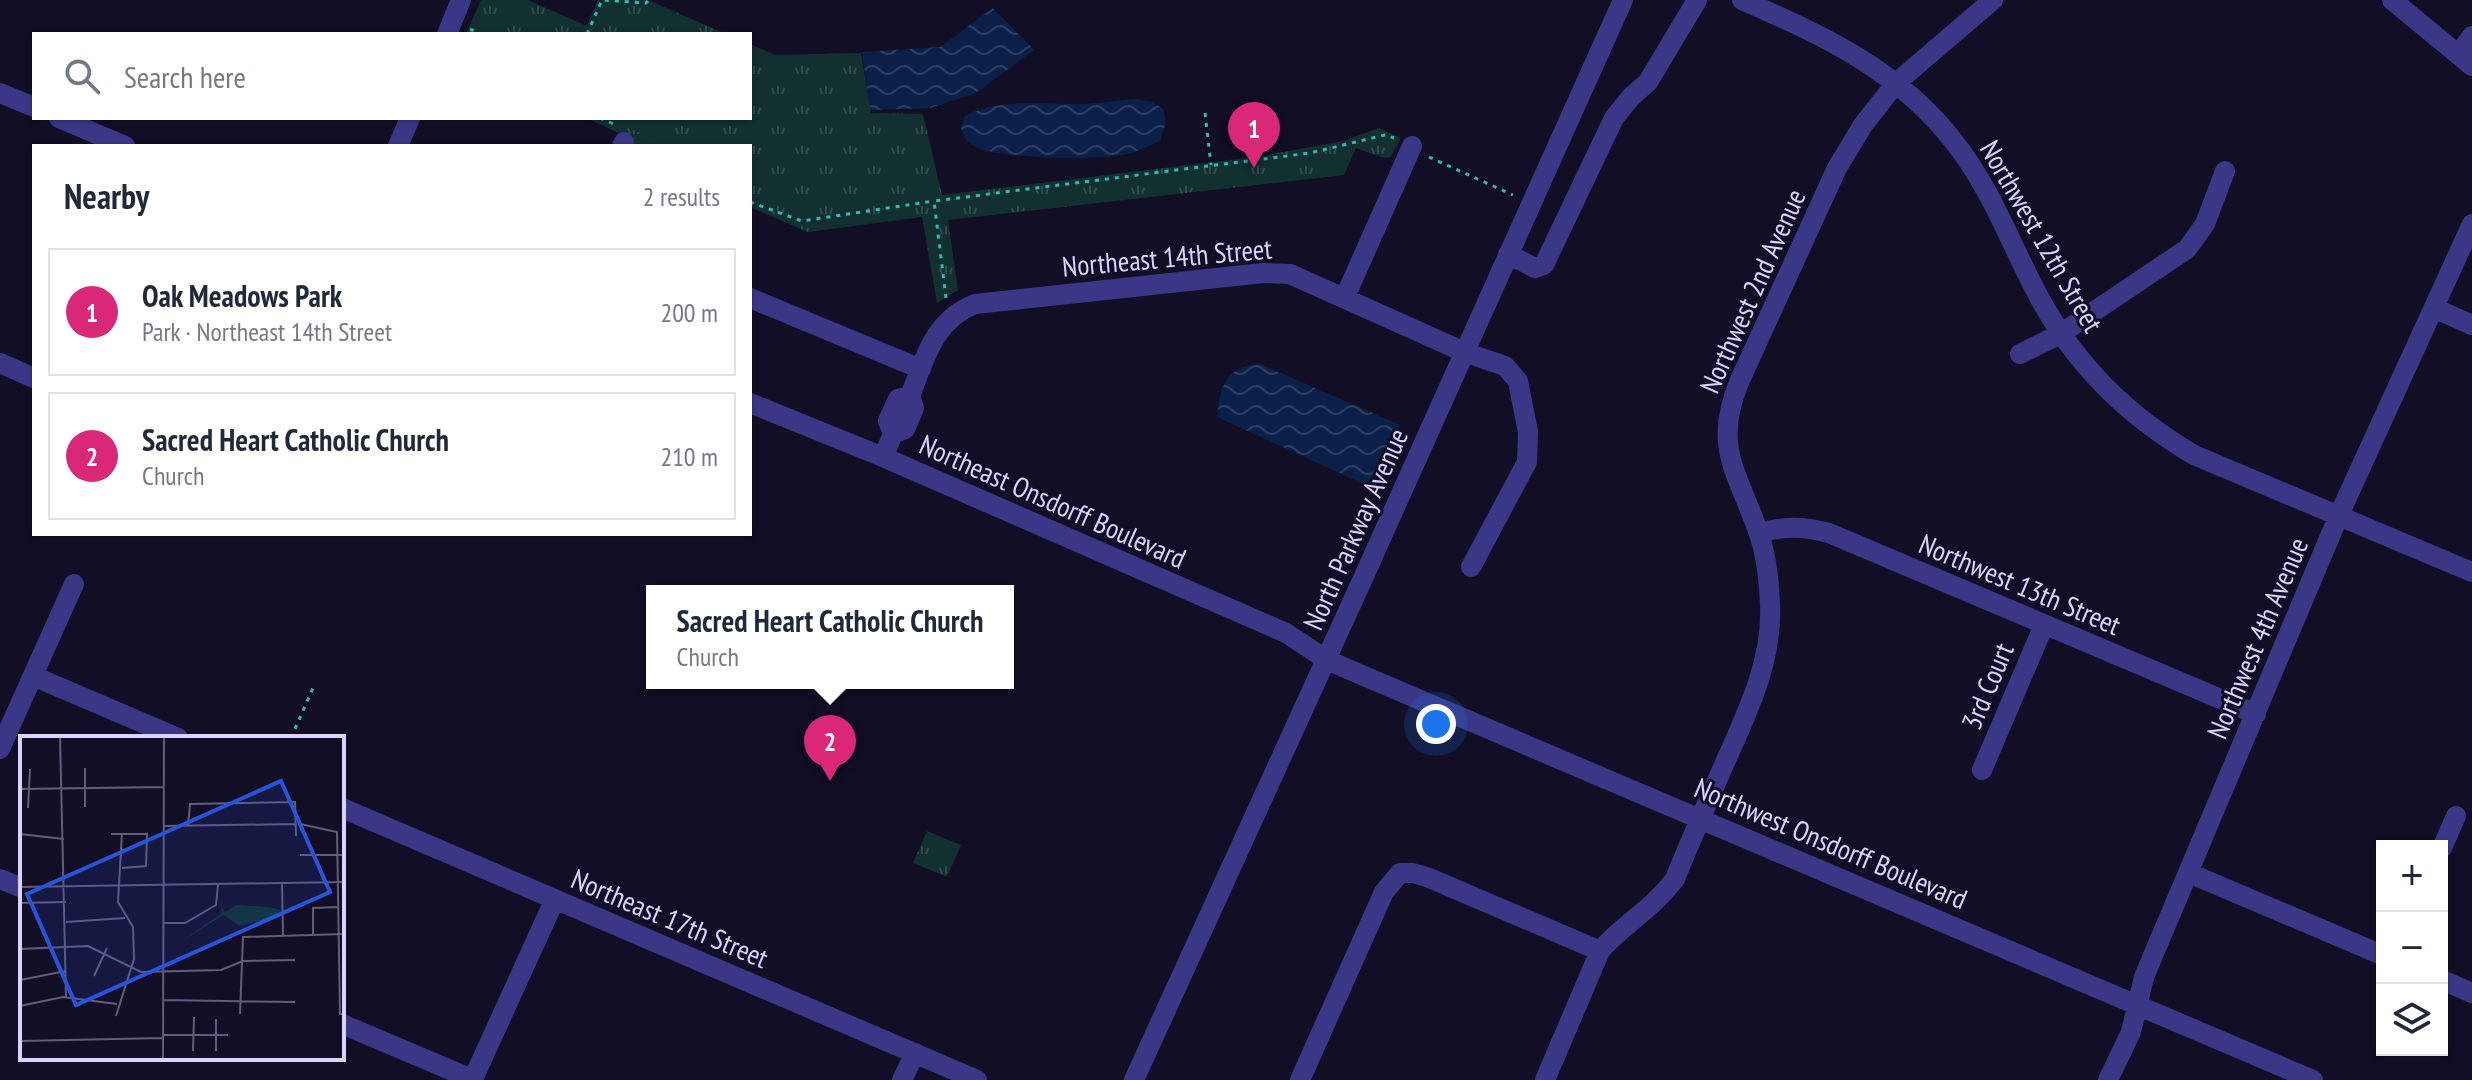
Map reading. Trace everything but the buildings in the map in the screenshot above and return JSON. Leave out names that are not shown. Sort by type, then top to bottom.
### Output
[{"type":"street","points":[[448,32],[461,0]]},
{"type":"street","name":"North Parkway Avenue","points":[[1134,1080],[1327,660],[1623,0]]},
{"type":"street","points":[[1508,254],[1535,268],[1544,265],[1614,118],[1648,82],[1697,0]]},
{"type":"street","name":"Northwest 12th Street","points":[[1742,0],[1827,38],[1882,71],[1922,105],[1980,178],[2039,298],[2062,333],[2096,378],[2132,414],[2163,437],[2223,468],[2472,572]]},
{"type":"street","name":"Northwest 2nd Avenue","points":[[1545,1080],[1600,951],[1614,934],[1660,899],[1675,879],[1746,715],[1764,662],[1771,605],[1759,533],[1727,449],[1730,403],[1837,168],[1863,125],[1896,83],[1993,0]]},
{"type":"street","points":[[2392,0],[2465,61],[2472,36]]},
{"type":"street","points":[[0,93],[32,106]]},
{"type":"street","points":[[64,120],[120,144]]},
{"type":"street","points":[[399,144],[409,120]]},
{"type":"street","points":[[1345,297],[1412,146]]},
{"type":"street","points":[[2020,354],[2062,333],[2187,249],[2205,224],[2225,171]]},
{"type":"street","name":"Northwest 4th Avenue","points":[[2108,1080],[2131,1032],[2144,977],[2339,515],[2472,224]]},
{"type":"street","name":"Northeast 14th Street","points":[[950,317],[975,304],[1263,273],[1290,274],[1464,352],[1505,366],[1518,381],[1528,432],[1527,462],[1471,567]]},
{"type":"street","points":[[752,299],[921,369]]},
{"type":"street","points":[[2434,308],[2472,325]]},
{"type":"street","points":[[883,457],[893,434],[888,421],[898,399],[910,396],[936,337],[950,317]]},
{"type":"street","points":[[0,363],[32,377]]},
{"type":"street","name":"Northeast Onsdorff Boulevard","points":[[752,404],[883,457],[1286,633],[1327,660]]},
{"type":"street","name":"Northwest 13th Street","points":[[1759,533],[1783,526],[1829,533],[2256,714]]},
{"type":"street","points":[[0,749],[74,584]]},
{"type":"street","name":"3rd Court","points":[[1982,770],[2044,625]]},
{"type":"street","name":"Northwest Onsdorff Boulevard","points":[[1327,660],[2313,1080]]},
{"type":"street","points":[[33,676],[173,736]]},
{"type":"street","name":"Northeast 17th Street","points":[[344,809],[977,1080]]},
{"type":"street","points":[[2446,840],[2456,816]]},
{"type":"street","points":[[1300,1080],[1384,892],[1400,873],[1427,877],[1600,951]]},
{"type":"street","points":[[2189,873],[2376,952]]},
{"type":"street","points":[[0,879],[20,887]]},
{"type":"street","points":[[344,1025],[474,1080],[555,899]]},
{"type":"street","points":[[2448,983],[2472,993]]},
{"type":"street","points":[[902,1080],[915,1053]]},
{"type":"path","points":[[588,32],[602,0],[633,4],[649,0]]},
{"type":"path","points":[[1205,113],[1211,166]]},
{"type":"path","points":[[752,203],[789,218],[812,221],[934,201],[1310,153],[1385,135],[1531,203]]},
{"type":"path","points":[[934,201],[950,317]]},
{"type":"path","points":[[292,736],[313,688]]},
{"type":"green space","points":[[481,0],[528,0],[587,26],[598,0],[648,0],[721,32],[467,32]]},
{"type":"green space","points":[[752,45],[775,55],[861,53],[871,113],[923,114],[942,195],[1262,156],[1343,141],[1379,128],[1401,138],[1391,157],[1384,158],[1356,148],[1344,175],[948,220],[958,290],[937,303],[922,217],[808,232],[752,208],[752,144],[631,144],[632,139],[590,120],[752,120]]},
{"type":"green space","points":[[624,120],[670,120],[661,141],[622,125]]},
{"type":"green space","points":[[927,831],[961,845],[947,877],[913,863]]},
{"type":"water","points":[[993,8],[1034,50],[976,93],[930,108],[870,110],[862,52],[940,47]]},
{"type":"water","points":[[1136,99],[1152,102],[1163,109],[1166,122],[1160,141],[1118,156],[1052,158],[988,151],[973,145],[961,129],[965,116],[993,106],[1085,104]]},
{"type":"water","points":[[1260,364],[1400,425],[1370,487],[1217,417],[1226,380],[1239,369]]},
{"type":"place","name":"Oak Meadows Park","points":[[1254,168]]},
{"type":"place","name":"Sacred Heart Catholic Church","points":[[830,781]]}]
